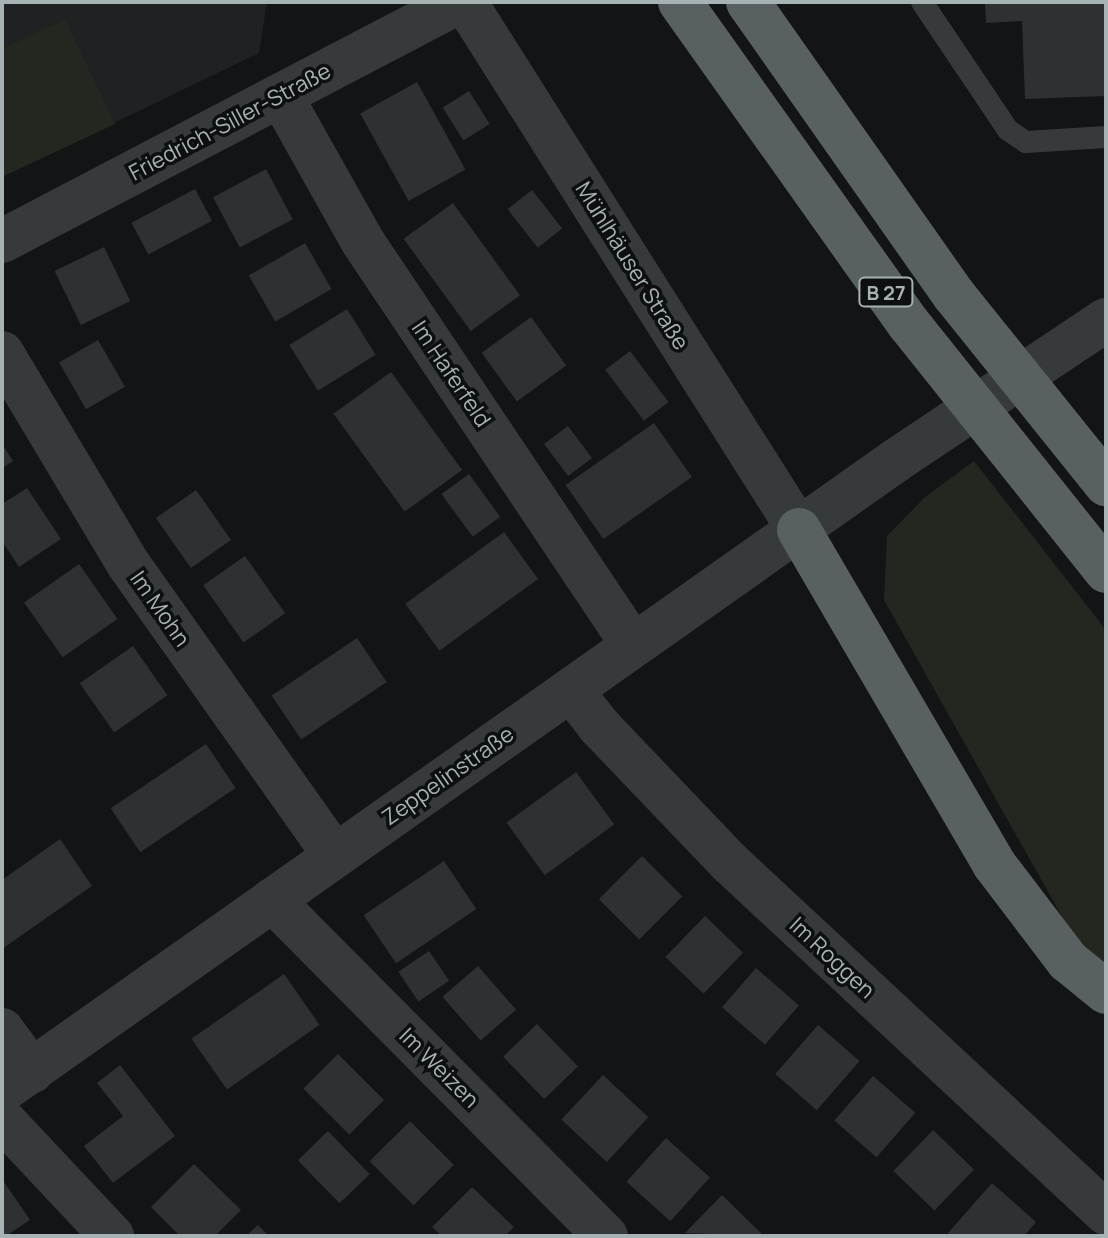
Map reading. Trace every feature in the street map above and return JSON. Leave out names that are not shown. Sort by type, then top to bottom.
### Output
[{"type":"highway","name":"B 27","points":[[680,2],[909,324],[1106,571]]},
{"type":"highway","name":"B 27","points":[[748,2],[954,295],[1106,484]]},
{"type":"highway","points":[[799,530],[994,864],[1068,961],[1106,992]]},
{"type":"street","name":"Friedrich-Siller-Straße","points":[[2,241],[462,2]]},
{"type":"street","name":"Mühlhäuser Straße","points":[[462,2],[799,530]]},
{"type":"street","name":"Im Haferfeld","points":[[281,96],[363,242],[633,645]]},
{"type":"street","name":"Zeppelinstraße","points":[[17,1081],[895,461],[1097,325]]},
{"type":"street","name":"Im Mohn","points":[[2,353],[129,565],[334,855]]},
{"type":"street","name":"Im Roggen","points":[[571,690],[730,863],[1106,1213]]},
{"type":"street","name":"Im Weizen","points":[[272,900],[606,1236]]},
{"type":"street","points":[[2,1030],[17,1081]]},
{"type":"street","points":[[2,1119],[112,1236]]},
{"type":"lane","points":[[922,2],[1008,130],[1026,142],[1106,137]]},
{"type":"shaded area","points":[[2,2],[267,2],[259,53],[2,177]]},
{"type":"shaded area","points":[[65,19],[115,124],[2,177],[2,49]]},
{"type":"shaded area","points":[[974,461],[1106,630],[1106,970],[1098,967],[1065,922],[884,600],[887,536],[925,497]]},
{"type":"building","points":[[985,2],[1106,2],[1106,96],[1025,99],[1022,21],[986,23]]},
{"type":"building","points":[[417,82],[465,169],[409,201],[360,114]]},
{"type":"building","points":[[469,91],[490,124],[463,141],[443,107]]},
{"type":"building","points":[[266,169],[293,219],[240,247],[213,197]]},
{"type":"building","points":[[195,189],[212,221],[148,255],[131,223]]},
{"type":"building","points":[[532,190],[562,229],[538,248],[508,209]]},
{"type":"building","points":[[453,203],[520,295],[471,331],[404,239]]},
{"type":"building","points":[[305,243],[332,289],[275,321],[249,276]]},
{"type":"building","points":[[104,247],[130,301],[81,325],[55,271]]},
{"type":"building","points":[[347,309],[376,355],[318,391],[289,345]]},
{"type":"building","points":[[531,317],[566,366],[517,401],[482,353]]},
{"type":"building","points":[[98,340],[125,387],[86,409],[59,363]]},
{"type":"building","points":[[630,351],[669,402],[644,421],[605,370]]},
{"type":"building","points":[[391,372],[462,470],[405,512],[334,414]]},
{"type":"building","points":[[654,423],[692,477],[603,539],[566,485]]},
{"type":"building","points":[[568,426],[592,458],[568,476],[544,444]]},
{"type":"building","points":[[2,444],[13,461],[2,468]]},
{"type":"building","points":[[469,474],[500,517],[473,537],[441,494]]},
{"type":"building","points":[[27,488],[61,539],[19,567],[2,541],[2,504]]},
{"type":"building","points":[[196,490],[231,540],[191,568],[156,518]]},
{"type":"building","points":[[504,532],[538,579],[439,651],[405,604]]},
{"type":"building","points":[[245,556],[285,613],[243,643],[203,585]]},
{"type":"building","points":[[79,564],[117,619],[63,657],[24,602]]},
{"type":"building","points":[[357,638],[387,682],[301,740],[272,696]]},
{"type":"building","points":[[133,646],[167,695],[114,732],[80,683]]},
{"type":"building","points":[[206,744],[236,788],[140,852],[111,808]]},
{"type":"building","points":[[576,772],[614,825],[545,875],[506,823]]},
{"type":"building","points":[[60,839],[92,886],[2,949],[2,880]]},
{"type":"building","points":[[642,856],[682,896],[639,939],[599,899]]},
{"type":"building","points":[[444,861],[476,909],[396,963],[364,915]]},
{"type":"building","points":[[705,916],[743,953],[704,994],[665,957]]},
{"type":"building","points":[[429,951],[449,981],[418,1002],[398,972]]},
{"type":"building","points":[[478,966],[516,1010],[481,1041],[443,997]]},
{"type":"building","points":[[756,968],[799,1005],[765,1045],[722,1007]]},
{"type":"building","points":[[284,974],[320,1025],[227,1090],[191,1039]]},
{"type":"building","points":[[537,1024],[578,1066],[544,1099],[503,1057]]},
{"type":"building","points":[[818,1025],[860,1061],[817,1110],[775,1074]]},
{"type":"building","points":[[338,1054],[384,1100],[349,1135],[303,1089]]},
{"type":"building","points":[[120,1065],[175,1136],[113,1183],[84,1146],[123,1116],[97,1083]]},
{"type":"building","points":[[603,1075],[648,1117],[607,1162],[561,1120]]},
{"type":"building","points":[[873,1076],[915,1113],[877,1157],[834,1121]]},
{"type":"building","points":[[410,1121],[454,1165],[414,1205],[370,1161]]},
{"type":"building","points":[[933,1130],[974,1170],[934,1211],[893,1171]]},
{"type":"building","points":[[328,1131],[370,1174],[339,1203],[298,1160]]},
{"type":"building","points":[[666,1138],[710,1177],[670,1221],[627,1182]]},
{"type":"building","points":[[194,1164],[241,1210],[215,1236],[180,1236],[151,1207]]},
{"type":"building","points":[[2,1179],[30,1220],[6,1236],[2,1236]]},
{"type":"building","points":[[992,1183],[1036,1222],[1024,1236],[951,1236],[948,1233]]},
{"type":"building","points":[[472,1187],[514,1227],[505,1236],[442,1236],[432,1227]]},
{"type":"building","points":[[722,1195],[764,1236],[685,1233]]},
{"type":"building","points":[[258,1225],[269,1236],[246,1236]]}]
